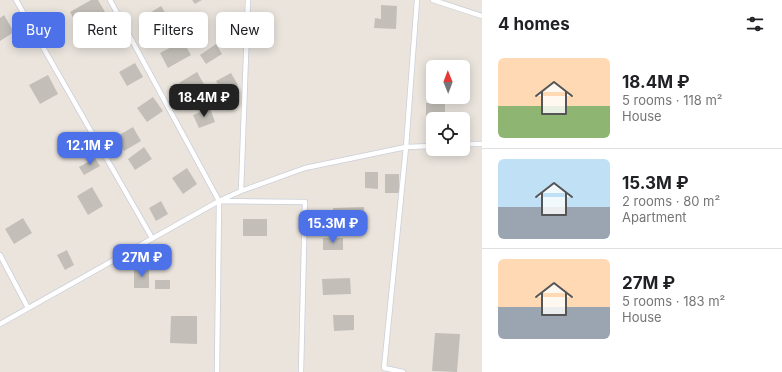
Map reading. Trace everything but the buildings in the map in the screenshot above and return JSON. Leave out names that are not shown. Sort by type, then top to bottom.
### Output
[{"type":"lane","points":[[16,0],[152,238]]},
{"type":"lane","points":[[110,0],[219,201],[217,372]]},
{"type":"lane","points":[[241,191],[248,0]]},
{"type":"lane","points":[[403,372],[384,368],[406,147],[417,0]]},
{"type":"lane","points":[[433,0],[482,16]]},
{"type":"lane","points":[[470,144],[482,144]]},
{"type":"lane","points":[[0,324],[219,201],[241,191],[305,168],[406,147],[426,146]]},
{"type":"lane","points":[[219,201],[305,202],[301,372]]},
{"type":"lane","points":[[0,255],[28,308]]}]
